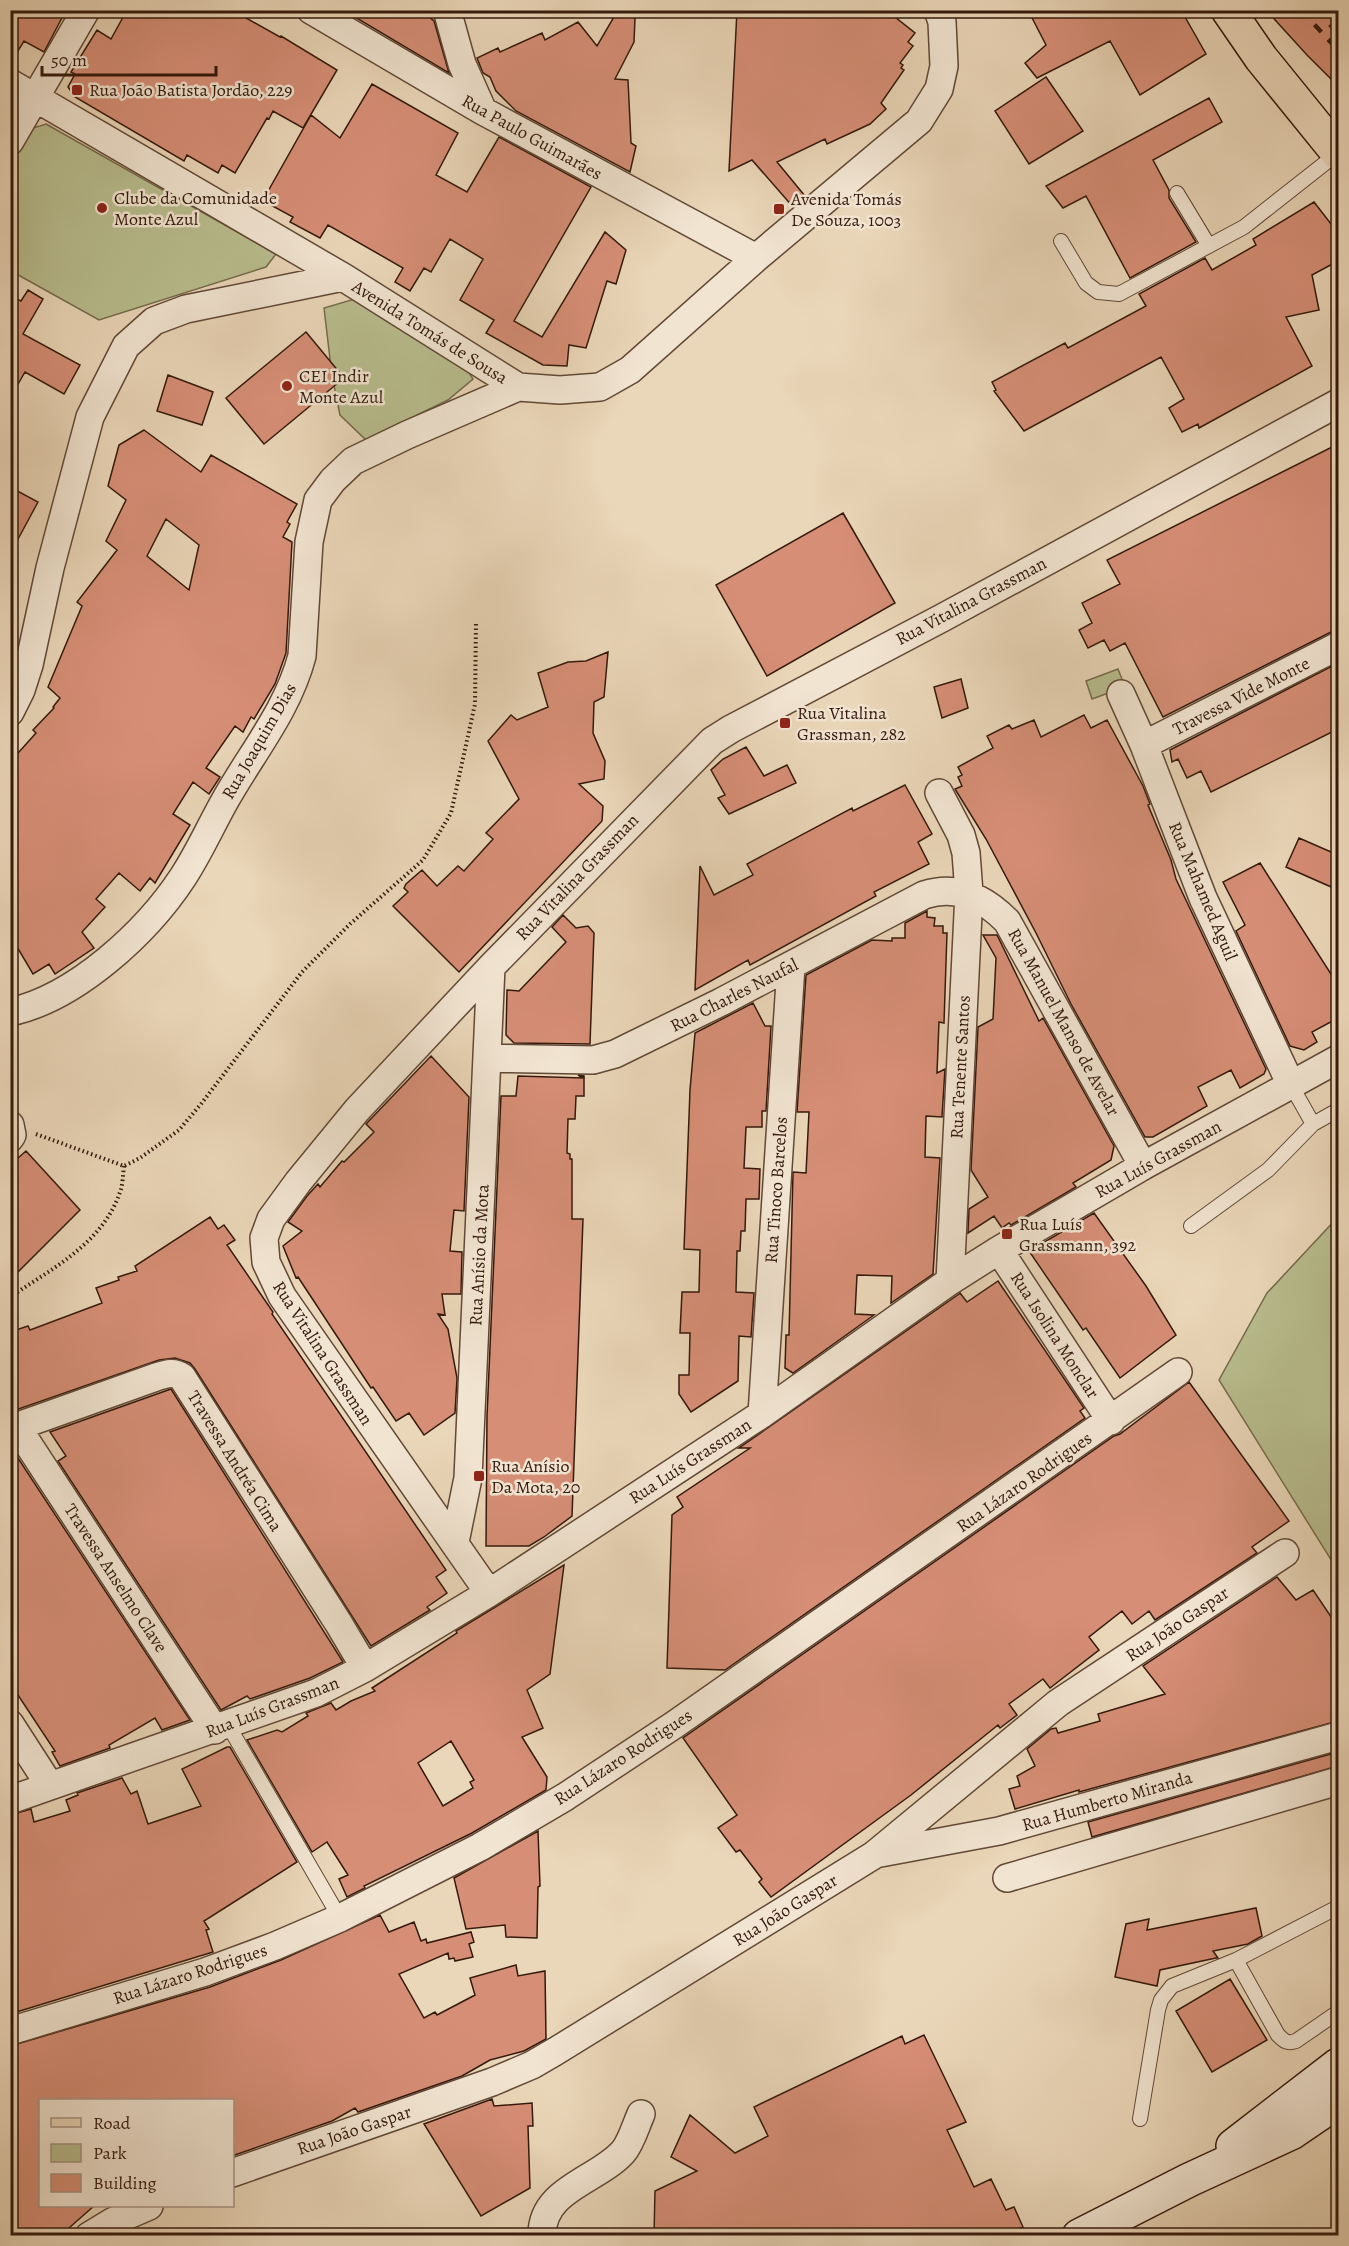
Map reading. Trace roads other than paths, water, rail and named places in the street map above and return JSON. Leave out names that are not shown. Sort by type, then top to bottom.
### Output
[{"type":"main road","points":[[1240,16],[1270,70],[1336,143]]},
{"type":"main road","points":[[1189,2180],[1338,2065]]},
{"type":"main road","points":[[1079,2235],[1189,2180],[1281,2138],[1336,2106]]},
{"type":"street","points":[[10,141],[86,10]]},
{"type":"street","name":"Rua Paulo Guimarães","points":[[311,10],[483,111],[756,258]]},
{"type":"street","points":[[447,10],[462,64],[483,111]]},
{"type":"street","name":"Avenida Tomás de Sousa","points":[[10,712],[21,690],[29,664],[50,568],[90,417],[126,346],[154,321],[186,309],[343,277],[518,387],[560,390],[600,387],[630,370],[756,258],[919,121],[939,89],[944,66],[942,22],[938,10]]},
{"type":"street","points":[[10,83],[343,277]]},
{"type":"street","name":"Rua Joaquim Dias","points":[[10,1012],[57,996],[116,953],[140,930],[183,878],[227,797],[285,704],[297,674],[302,656],[309,542],[318,500],[333,480],[353,461],[518,387]]},
{"type":"street","name":"Rua Vitalina Grassman","points":[[489,1593],[282,1296],[266,1262],[264,1238],[277,1210],[357,1110],[491,966],[712,741],[1338,403]]},
{"type":"street","name":"Travessa Vide Monte","points":[[1144,745],[1338,646]]},
{"type":"street","name":"Rua Mahamed Aguil","points":[[1121,694],[1144,745],[1203,898],[1291,1085]]},
{"type":"street","name":"Rua Tenente Santos","points":[[939,793],[961,834],[966,853],[969,893],[950,1281]]},
{"type":"street","name":"Rua Charles Naufal","points":[[488,1058],[593,1060],[608,1056],[722,1002],[924,895],[937,890],[969,893]]},
{"type":"street","name":"Rua Manuel Manso de Avelar","points":[[969,893],[992,905],[1008,921],[1143,1166]]},
{"type":"street","name":"Rua Anísio da Mota","points":[[455,1542],[468,1478],[491,966]]},
{"type":"street","name":"Rua Tinoco Barcelos","points":[[762,1414],[790,966]]},
{"type":"street","name":"Rua Luís Grassman","points":[[10,1800],[316,1694],[365,1668],[489,1593],[762,1414],[950,1281],[999,1250],[1143,1166],[1338,1059]]},
{"type":"street","name":"Rua Isolina Monclar","points":[[999,1250],[1111,1420]]},
{"type":"street","name":"Rua Lázaro Rodrigues","points":[[10,2031],[205,1972],[275,1946],[340,1918],[480,1847],[565,1797],[674,1725],[1178,1372]]},
{"type":"street","name":"Travessa Andréa Cima","points":[[14,1428],[156,1377],[172,1373],[178,1374],[365,1668]]},
{"type":"street","name":"Travessa Anselmo Clave","points":[[14,1428],[222,1727]]},
{"type":"street","name":"Rua João Gaspar","points":[[234,2173],[492,2082],[532,2065],[874,1855],[1058,1703],[1285,1552]]},
{"type":"street","points":[[10,1724],[50,1786]]},
{"type":"street","name":"Rua Humberto Miranda","points":[[874,1855],[999,1831],[1338,1736]]},
{"type":"street","points":[[1007,1878],[1338,1781]]},
{"type":"street","points":[[542,2235],[541,2222],[553,2201],[623,2152],[641,2114]]},
{"type":"street","points":[[89,2235],[145,2207]]},
{"type":"lane","points":[[1061,241],[1086,283],[1098,292],[1119,294],[1244,227],[1336,143]]},
{"type":"lane","points":[[1177,193],[1209,246]]},
{"type":"lane","points":[[1291,1085],[1313,1124]]},
{"type":"lane","points":[[1191,1226],[1268,1170],[1313,1124],[1338,1110]]},
{"type":"lane","points":[[222,1727],[340,1918]]},
{"type":"lane","points":[[1140,2119],[1155,2023],[1161,2000],[1172,1986],[1236,1960],[1338,1907]]},
{"type":"lane","points":[[1236,1960],[1278,2035],[1284,2041],[1290,2043],[1296,2041],[1338,2012]]},
{"type":"railway","points":[[1301,10],[1338,50]]},
{"type":"railway","points":[[1316,10],[1338,33]]},
{"type":"place","name":"Rua João Batista Jordão, 229","points":[[77,90]]},
{"type":"place","name":"Clube da Comunidade Monte Azul","points":[[102,208]]},
{"type":"place","name":"Avenida Tomás De Souza, 1003","points":[[779,209]]},
{"type":"place","name":"CEI Indir Monte Azul","points":[[287,386]]},
{"type":"place","name":"Rua Vitalina Grassman, 282","points":[[785,723]]},
{"type":"place","name":"Rua Luís Grassmann, 392","points":[[1007,1234]]},
{"type":"place","name":"Rua Anísio Da Mota, 20","points":[[479,1476]]}]
